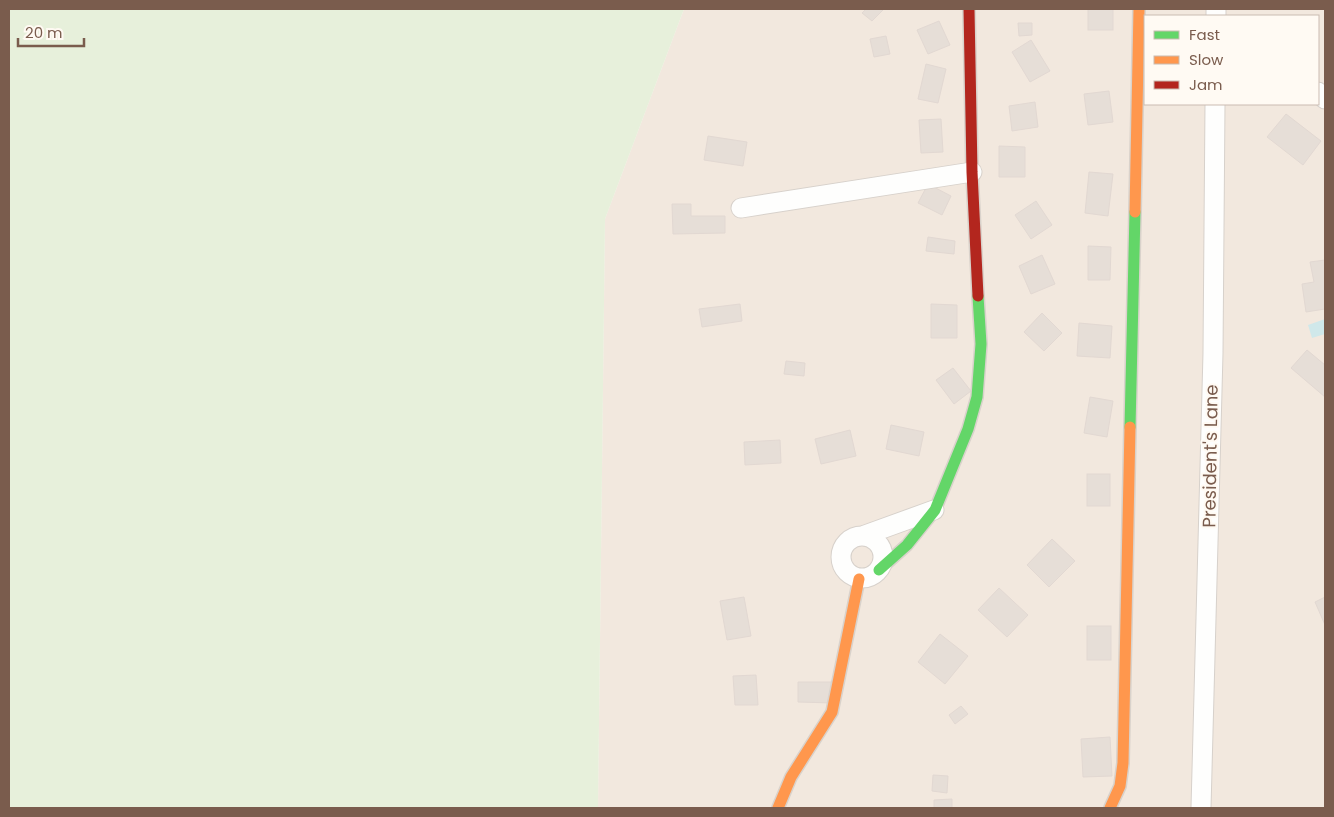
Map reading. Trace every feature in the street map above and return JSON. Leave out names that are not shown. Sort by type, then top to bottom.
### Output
[{"type":"street","points":[[935,510],[864,535],[853,537],[844,544],[840,554],[842,565],[849,574],[859,578],[870,577],[907,545],[935,510],[968,429],[976,397],[981,344],[972,172],[969,9]]},
{"type":"street","points":[[1110,808],[1120,786],[1123,763],[1139,9]]},
{"type":"street","name":"President's Lane","points":[[1201,808],[1213,353],[1215,105]]},
{"type":"street","points":[[741,208],[972,172]]},
{"type":"street","points":[[864,535],[875,539],[882,548],[884,559],[879,570]]},
{"type":"street","points":[[778,808],[778,801],[784,789],[827,723],[832,712],[859,578]]},
{"type":"shaded area","points":[[684,9],[1325,9],[1325,808],[598,808],[605,219]]},
{"type":"green space","points":[[9,9],[684,9],[605,219],[598,808],[9,808]]},
{"type":"water","points":[[1325,319],[1325,334],[1312,338],[1308,325]]},
{"type":"building","points":[[866,9],[884,9],[872,21],[862,13]]},
{"type":"building","points":[[1088,9],[1113,9],[1113,30],[1088,30]]},
{"type":"building","points":[[939,21],[950,45],[928,54],[917,30]]},
{"type":"building","points":[[1018,23],[1032,23],[1032,35],[1019,36]]},
{"type":"building","points":[[886,36],[890,54],[874,57],[870,39]]},
{"type":"building","points":[[1031,40],[1050,71],[1030,82],[1012,52]]},
{"type":"building","points":[[926,64],[946,69],[938,103],[918,99]]},
{"type":"building","points":[[1109,91],[1113,122],[1088,125],[1084,94]]},
{"type":"building","points":[[1035,102],[1038,127],[1012,131],[1009,106]]},
{"type":"building","points":[[1286,114],[1321,141],[1303,165],[1267,137]]},
{"type":"building","points":[[941,119],[943,152],[921,153],[919,120]]},
{"type":"building","points":[[708,136],[747,142],[743,166],[704,160]]},
{"type":"building","points":[[999,146],[1025,147],[1025,177],[999,177]]},
{"type":"building","points":[[1089,172],[1113,174],[1108,216],[1085,213]]},
{"type":"building","points":[[928,184],[951,196],[942,215],[918,203]]},
{"type":"building","points":[[1036,201],[1052,225],[1031,239],[1015,215]]},
{"type":"building","points":[[672,204],[691,204],[691,216],[725,216],[725,233],[673,234]]},
{"type":"building","points":[[928,237],[955,241],[954,254],[926,251]]},
{"type":"building","points":[[1088,246],[1111,247],[1110,280],[1088,280]]},
{"type":"building","points":[[1042,255],[1055,284],[1031,294],[1019,266]]},
{"type":"building","points":[[1325,260],[1325,309],[1306,312],[1302,284],[1314,282],[1310,262]]},
{"type":"building","points":[[740,304],[742,321],[702,327],[699,309]]},
{"type":"building","points":[[931,304],[957,305],[957,338],[931,338]]},
{"type":"building","points":[[1042,313],[1062,333],[1044,351],[1024,332]]},
{"type":"building","points":[[1079,323],[1112,326],[1110,358],[1077,356]]},
{"type":"building","points":[[1307,350],[1325,365],[1325,397],[1291,368]]},
{"type":"building","points":[[786,361],[805,363],[804,376],[784,374]]},
{"type":"building","points":[[953,368],[971,391],[954,404],[936,380]]},
{"type":"building","points":[[1090,397],[1113,401],[1107,437],[1084,433]]},
{"type":"building","points":[[891,425],[924,432],[919,456],[886,449]]},
{"type":"building","points":[[850,430],[856,456],[821,464],[815,439]]},
{"type":"building","points":[[780,440],[781,463],[745,465],[744,442]]},
{"type":"building","points":[[1087,474],[1110,474],[1110,506],[1087,506]]},
{"type":"building","points":[[1052,539],[1075,561],[1049,587],[1027,565]]},
{"type":"building","points":[[999,588],[1028,615],[1007,637],[978,610]]},
{"type":"building","points":[[744,597],[751,636],[727,640],[720,601]]},
{"type":"building","points":[[1325,597],[1325,625],[1315,602]]},
{"type":"building","points":[[1087,626],[1111,626],[1111,660],[1087,660]]},
{"type":"building","points":[[940,634],[968,656],[945,684],[918,662]]},
{"type":"building","points":[[756,675],[758,705],[735,705],[733,676]]},
{"type":"building","points":[[798,682],[834,682],[833,703],[798,702]]},
{"type":"building","points":[[961,706],[968,714],[955,724],[949,715]]},
{"type":"building","points":[[1110,737],[1112,776],[1083,777],[1081,739]]},
{"type":"building","points":[[933,775],[948,776],[947,793],[932,791]]},
{"type":"building","points":[[952,799],[952,808],[934,808],[934,800]]},
{"type":"traffic: fast","points":[[1130,427],[1135,212]]},
{"type":"traffic: fast","points":[[879,570],[907,545],[935,510],[968,429],[977,397],[981,344],[978,296]]},
{"type":"traffic: slow","points":[[1135,212],[1139,9]]},
{"type":"traffic: slow","points":[[1110,808],[1120,786],[1123,763],[1130,427]]},
{"type":"traffic: slow","points":[[778,808],[791,777],[832,712],[859,579]]},
{"type":"traffic: jam","points":[[969,9],[972,172],[978,296]]}]
